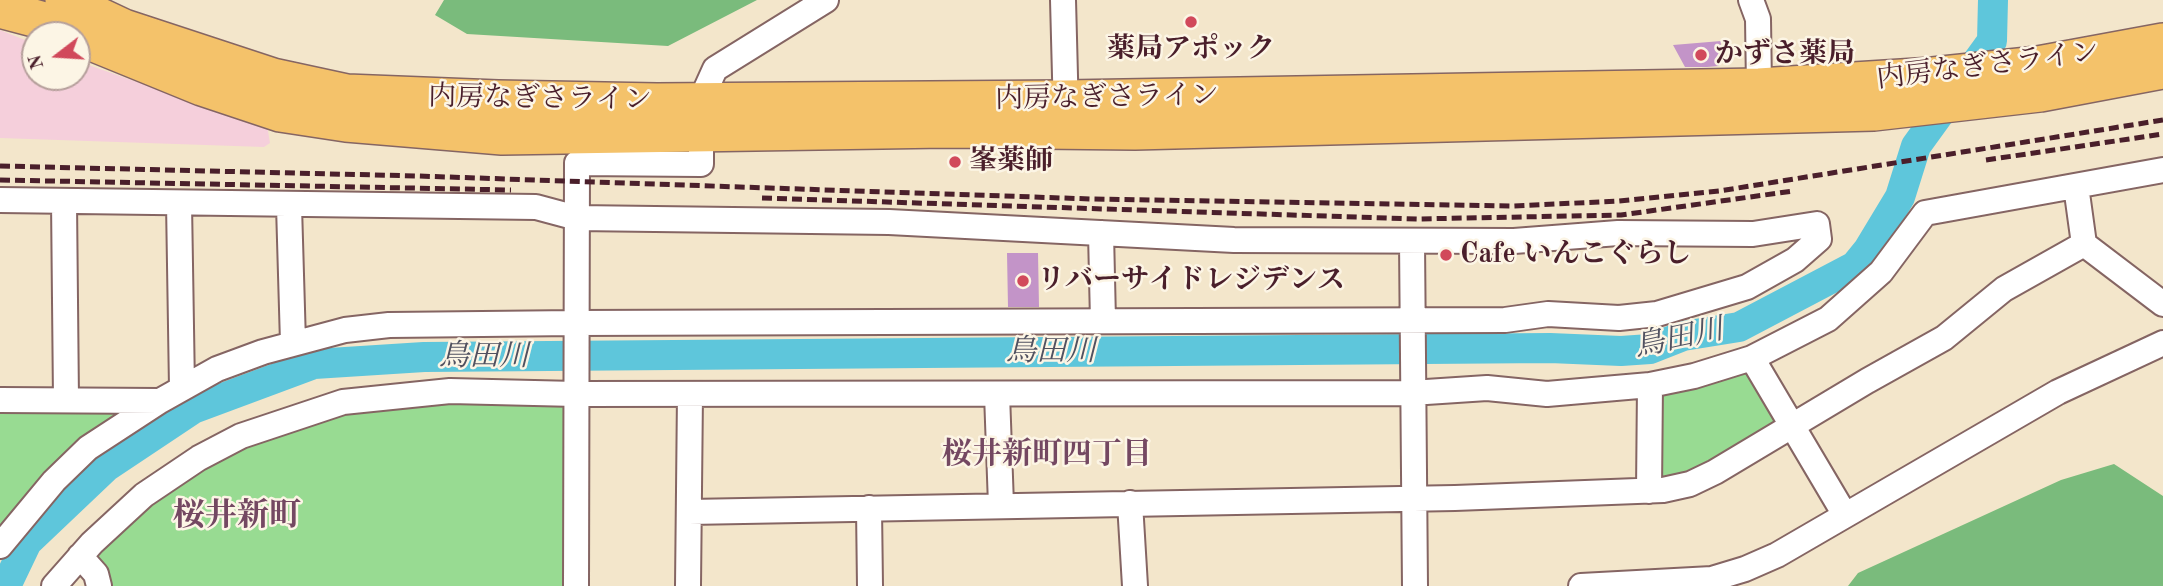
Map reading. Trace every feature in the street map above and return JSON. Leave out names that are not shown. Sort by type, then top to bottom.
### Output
[{"type":"highway","points":[[4,0],[53,10]]},
{"type":"highway","name":"内房なぎさライン","points":[[0,9],[53,10],[124,28],[273,77],[347,93],[498,99],[702,117],[1874,112],[1911,108],[1990,84],[2038,65],[2163,42]]},
{"type":"highway","name":"内房なぎさライン","points":[[91,42],[202,87],[280,113],[346,122],[502,136],[702,117]]},
{"type":"highway","name":"内房なぎさライン","points":[[1066,116],[1759,87],[1933,76],[1990,84],[2163,70]]},
{"type":"street","points":[[576,586],[575,323],[578,163],[701,164],[702,117],[715,69],[826,0]]},
{"type":"street","points":[[1063,0],[1066,116]]},
{"type":"street","points":[[1751,0],[1758,19],[1759,87]]},
{"type":"street","points":[[54,586],[80,556],[144,495],[199,458],[242,436],[343,402],[450,391],[576,388],[690,394],[997,394],[1487,388],[1547,394],[1650,385],[1694,376],[1752,358],[1796,338],[1828,319],[1881,272],[1925,213],[2163,170]]},
{"type":"street","points":[[2076,186],[2084,244],[2163,304]]},
{"type":"street","points":[[0,200],[289,206],[536,207],[577,218],[889,222],[1234,240],[1514,241],[1618,233],[1753,234],[1817,224],[1819,239],[1795,260],[1747,287],[1657,314],[1619,318],[1548,314],[1506,320],[1410,324],[1103,321],[575,323],[389,325],[345,330],[293,343],[217,369],[160,401],[88,449],[54,481],[0,546]]},
{"type":"street","points":[[64,201],[66,400]]},
{"type":"street","points":[[179,203],[182,388]]},
{"type":"street","points":[[289,206],[293,343]]},
{"type":"street","points":[[1101,233],[1103,321]]},
{"type":"street","points":[[1412,241],[1410,324],[1415,586]]},
{"type":"street","points":[[688,512],[1413,499],[1649,491],[1690,484],[1944,338],[2004,289],[2084,244]]},
{"type":"street","points":[[1581,586],[1712,579],[1777,555],[2059,392],[2163,344]]},
{"type":"street","points":[[1752,358],[1794,424],[1845,514]]},
{"type":"street","points":[[1649,491],[1650,385]]},
{"type":"street","points":[[688,586],[690,394]]},
{"type":"street","points":[[997,394],[1001,505]]},
{"type":"street","points":[[0,400],[160,401]]},
{"type":"street","points":[[1130,503],[1135,586]]},
{"type":"street","points":[[869,508],[870,586]]},
{"type":"street","points":[[80,556],[96,574],[99,586]]},
{"type":"shaded area","points":[[0,30],[21,38],[21,91],[91,91],[91,66],[160,90],[266,119],[270,143],[264,147],[0,138]]},
{"type":"green space","points":[[444,0],[757,0],[668,46],[467,34],[435,15]]},
{"type":"green space","points":[[1745,365],[1781,415],[1769,434],[1690,480],[1653,484],[1652,395]]},
{"type":"green space","points":[[397,400],[562,403],[567,406],[567,586],[105,586],[96,553],[151,497],[246,438]]},
{"type":"green space","points":[[137,405],[0,528],[0,409]]},
{"type":"green space","points":[[2114,464],[2163,496],[2163,586],[1848,586],[1858,573],[2061,480]]},
{"type":"building","name":"かずさ薬局","points":[[1721,41],[1719,66],[1707,67],[1685,67],[1673,45]]},
{"type":"building","name":"リバーサイドレジデンス","points":[[1007,253],[1038,253],[1039,307],[1008,307]]},
{"type":"waterway","name":"鳥田川","points":[[6,586],[27,542],[106,467],[193,409],[314,364],[424,357],[1550,348],[1621,351],[1650,349],[1683,336],[1739,327],[1855,266],[1868,250],[1900,197],[1916,146],[1992,41],[1993,0]]},
{"type":"railway","points":[[0,166],[418,176],[1092,199],[1514,206],[1619,201],[1719,191],[2163,120]]},
{"type":"railway","points":[[1986,160],[2163,134]]},
{"type":"railway","points":[[0,180],[511,190]]},
{"type":"railway","points":[[762,198],[1417,219],[1621,215],[1793,191]]},
{"type":"place","name":"薬局アポック","points":[[1191,22]]},
{"type":"place","name":"かずさ薬局","points":[[1701,55]]},
{"type":"place","name":"峯薬師","points":[[955,162]]},
{"type":"place","name":"Cafe いんこぐらし","points":[[1446,255]]},
{"type":"place","name":"リバーサイドレジデンス","points":[[1023,281]]},
{"type":"district","name":"桜井新町四丁目","points":[[1047,455]]},
{"type":"district","name":"桜井新町","points":[[237,517]]}]
